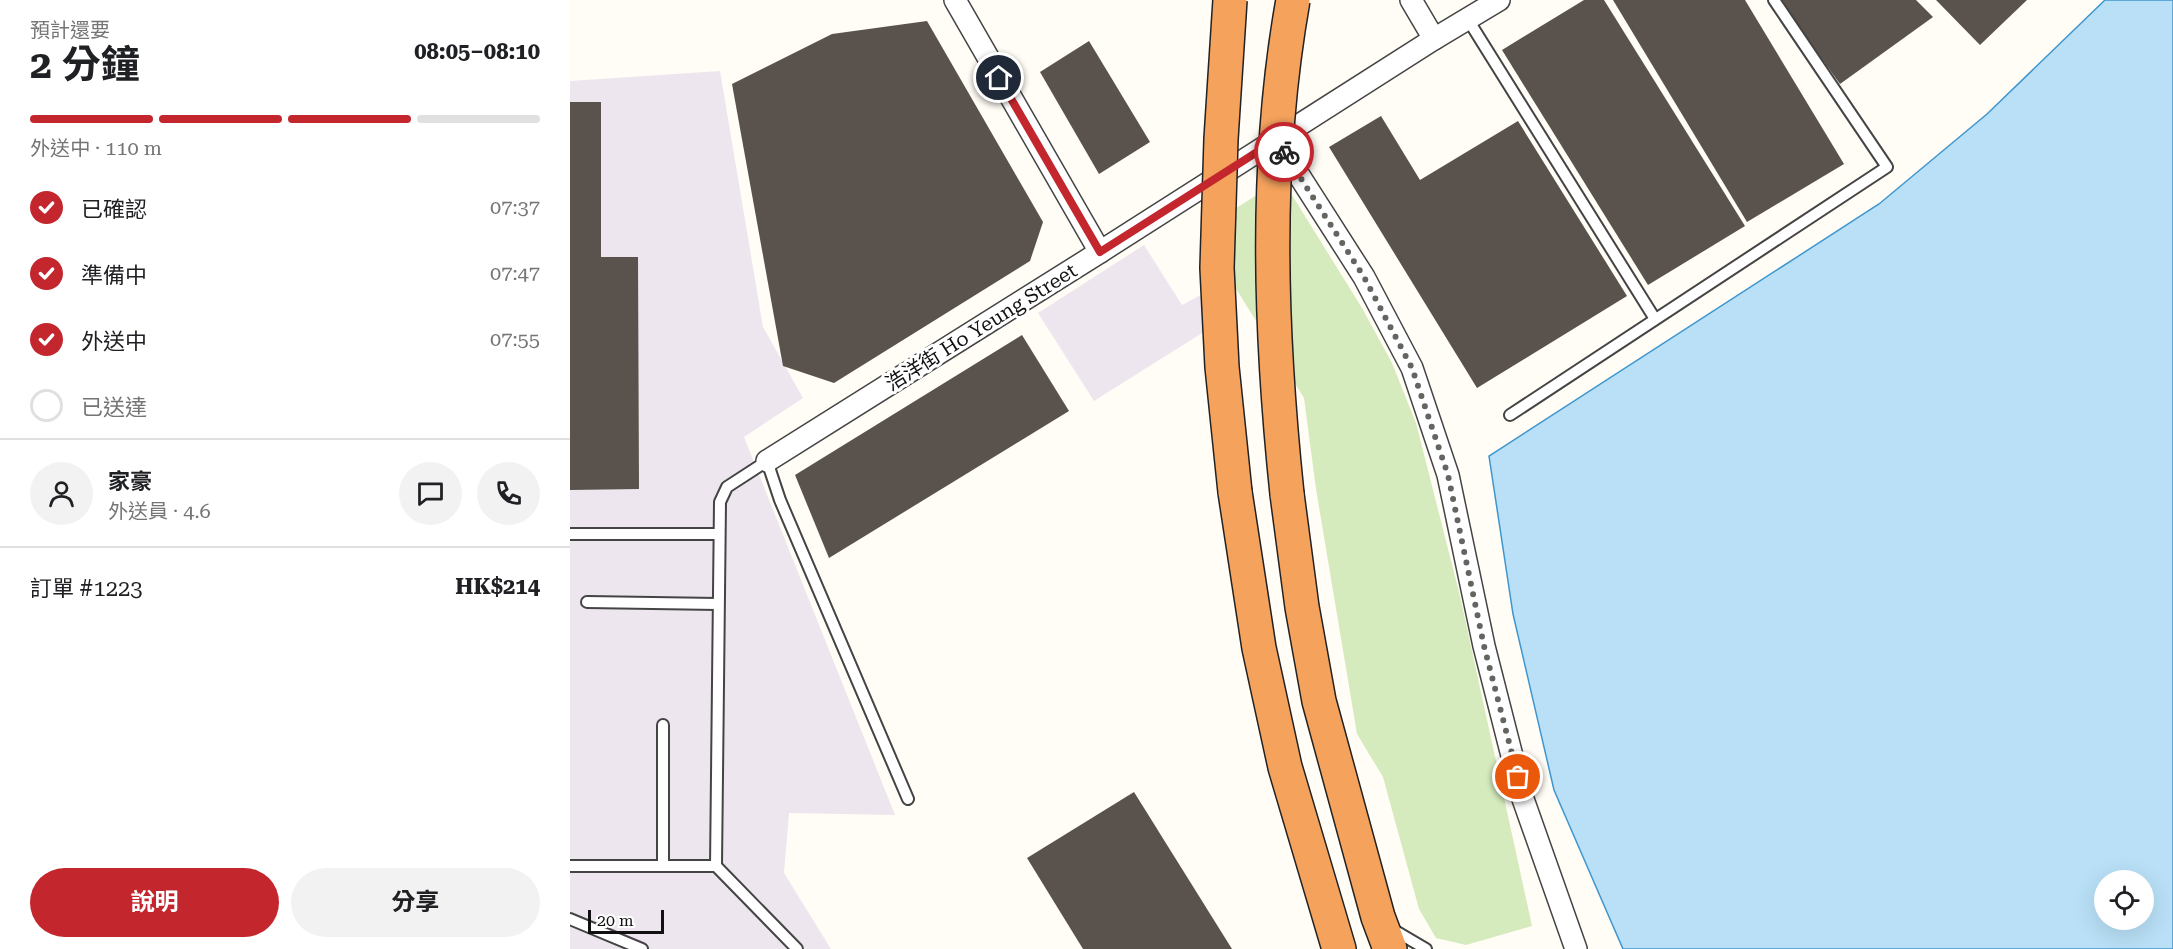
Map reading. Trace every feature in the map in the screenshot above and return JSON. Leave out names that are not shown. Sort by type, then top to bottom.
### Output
[{"type":"highway","points":[[1230,0],[1221,139],[1217,268],[1222,367],[1234,492],[1259,648],[1285,767],[1340,949]]},
{"type":"highway","points":[[1293,0],[1280,100],[1274,216],[1276,354],[1287,494],[1300,596],[1319,701],[1378,917],[1390,949]]},
{"type":"street","points":[[955,0],[1100,252]]},
{"type":"street","points":[[1411,0],[1434,39]]},
{"type":"street","name":"浩洋街 Ho Yeung Street","points":[[767,461],[1467,18],[1499,0]]},
{"type":"street","points":[[1276,140],[1364,277],[1412,368],[1448,475],[1484,646],[1524,799],[1576,949]]},
{"type":"lane","points":[[1510,415],[1887,166],[1774,0]]},
{"type":"lane","points":[[1467,18],[1655,319]]},
{"type":"lane","points":[[797,949],[716,866],[720,502],[727,487],[767,461],[780,500],[908,799]]},
{"type":"lane","points":[[570,534],[719,534]]},
{"type":"lane","points":[[587,602],[718,603]]},
{"type":"lane","points":[[663,725],[663,866]]},
{"type":"lane","points":[[570,866],[716,866]]},
{"type":"lane","points":[[1378,917],[1426,949]]},
{"type":"lane","points":[[570,919],[642,949]]},
{"type":"shaded area","points":[[720,71],[763,327],[803,398],[744,437],[895,815],[789,813],[784,873],[831,949],[570,949],[570,81]]},
{"type":"shaded area","points":[[1144,245],[1182,305],[1210,290],[1226,318],[1094,401],[1038,313]]},
{"type":"green space","points":[[1282,179],[1362,308],[1392,363],[1416,423],[1460,596],[1532,926],[1466,945],[1436,938],[1419,909],[1383,777],[1357,734],[1316,489],[1304,398],[1200,231]]},
{"type":"water","points":[[2105,0],[2173,0],[2173,949],[1623,949],[1554,790],[1513,614],[1489,456],[1879,204],[1987,114]]},
{"type":"building","points":[[1584,0],[1604,0],[1745,226],[1648,285],[1502,50]]},
{"type":"building","points":[[1613,0],[1745,0],[1844,164],[1747,222]]},
{"type":"building","points":[[1779,0],[1916,0],[1933,17],[1840,84]]},
{"type":"building","points":[[1936,0],[2027,0],[1980,45]]},
{"type":"building","points":[[927,21],[1043,222],[1030,261],[834,383],[783,366],[732,84],[832,34]]},
{"type":"building","points":[[1089,41],[1150,142],[1099,174],[1040,72]]},
{"type":"building","points":[[570,102],[601,102],[601,257],[638,257],[639,489],[570,490]]},
{"type":"building","points":[[1381,116],[1420,180],[1518,121],[1627,296],[1477,388],[1329,147]]},
{"type":"building","points":[[1022,335],[1069,411],[829,558],[795,475]]},
{"type":"building","points":[[1134,792],[1232,949],[1083,949],[1027,858]]},
{"type":"way so far","points":[[1284,152],[1364,277],[1412,368],[1448,475],[1484,646],[1518,777]]},
{"type":"route","points":[[999,78],[1100,252],[1276,140],[1284,152]]}]
